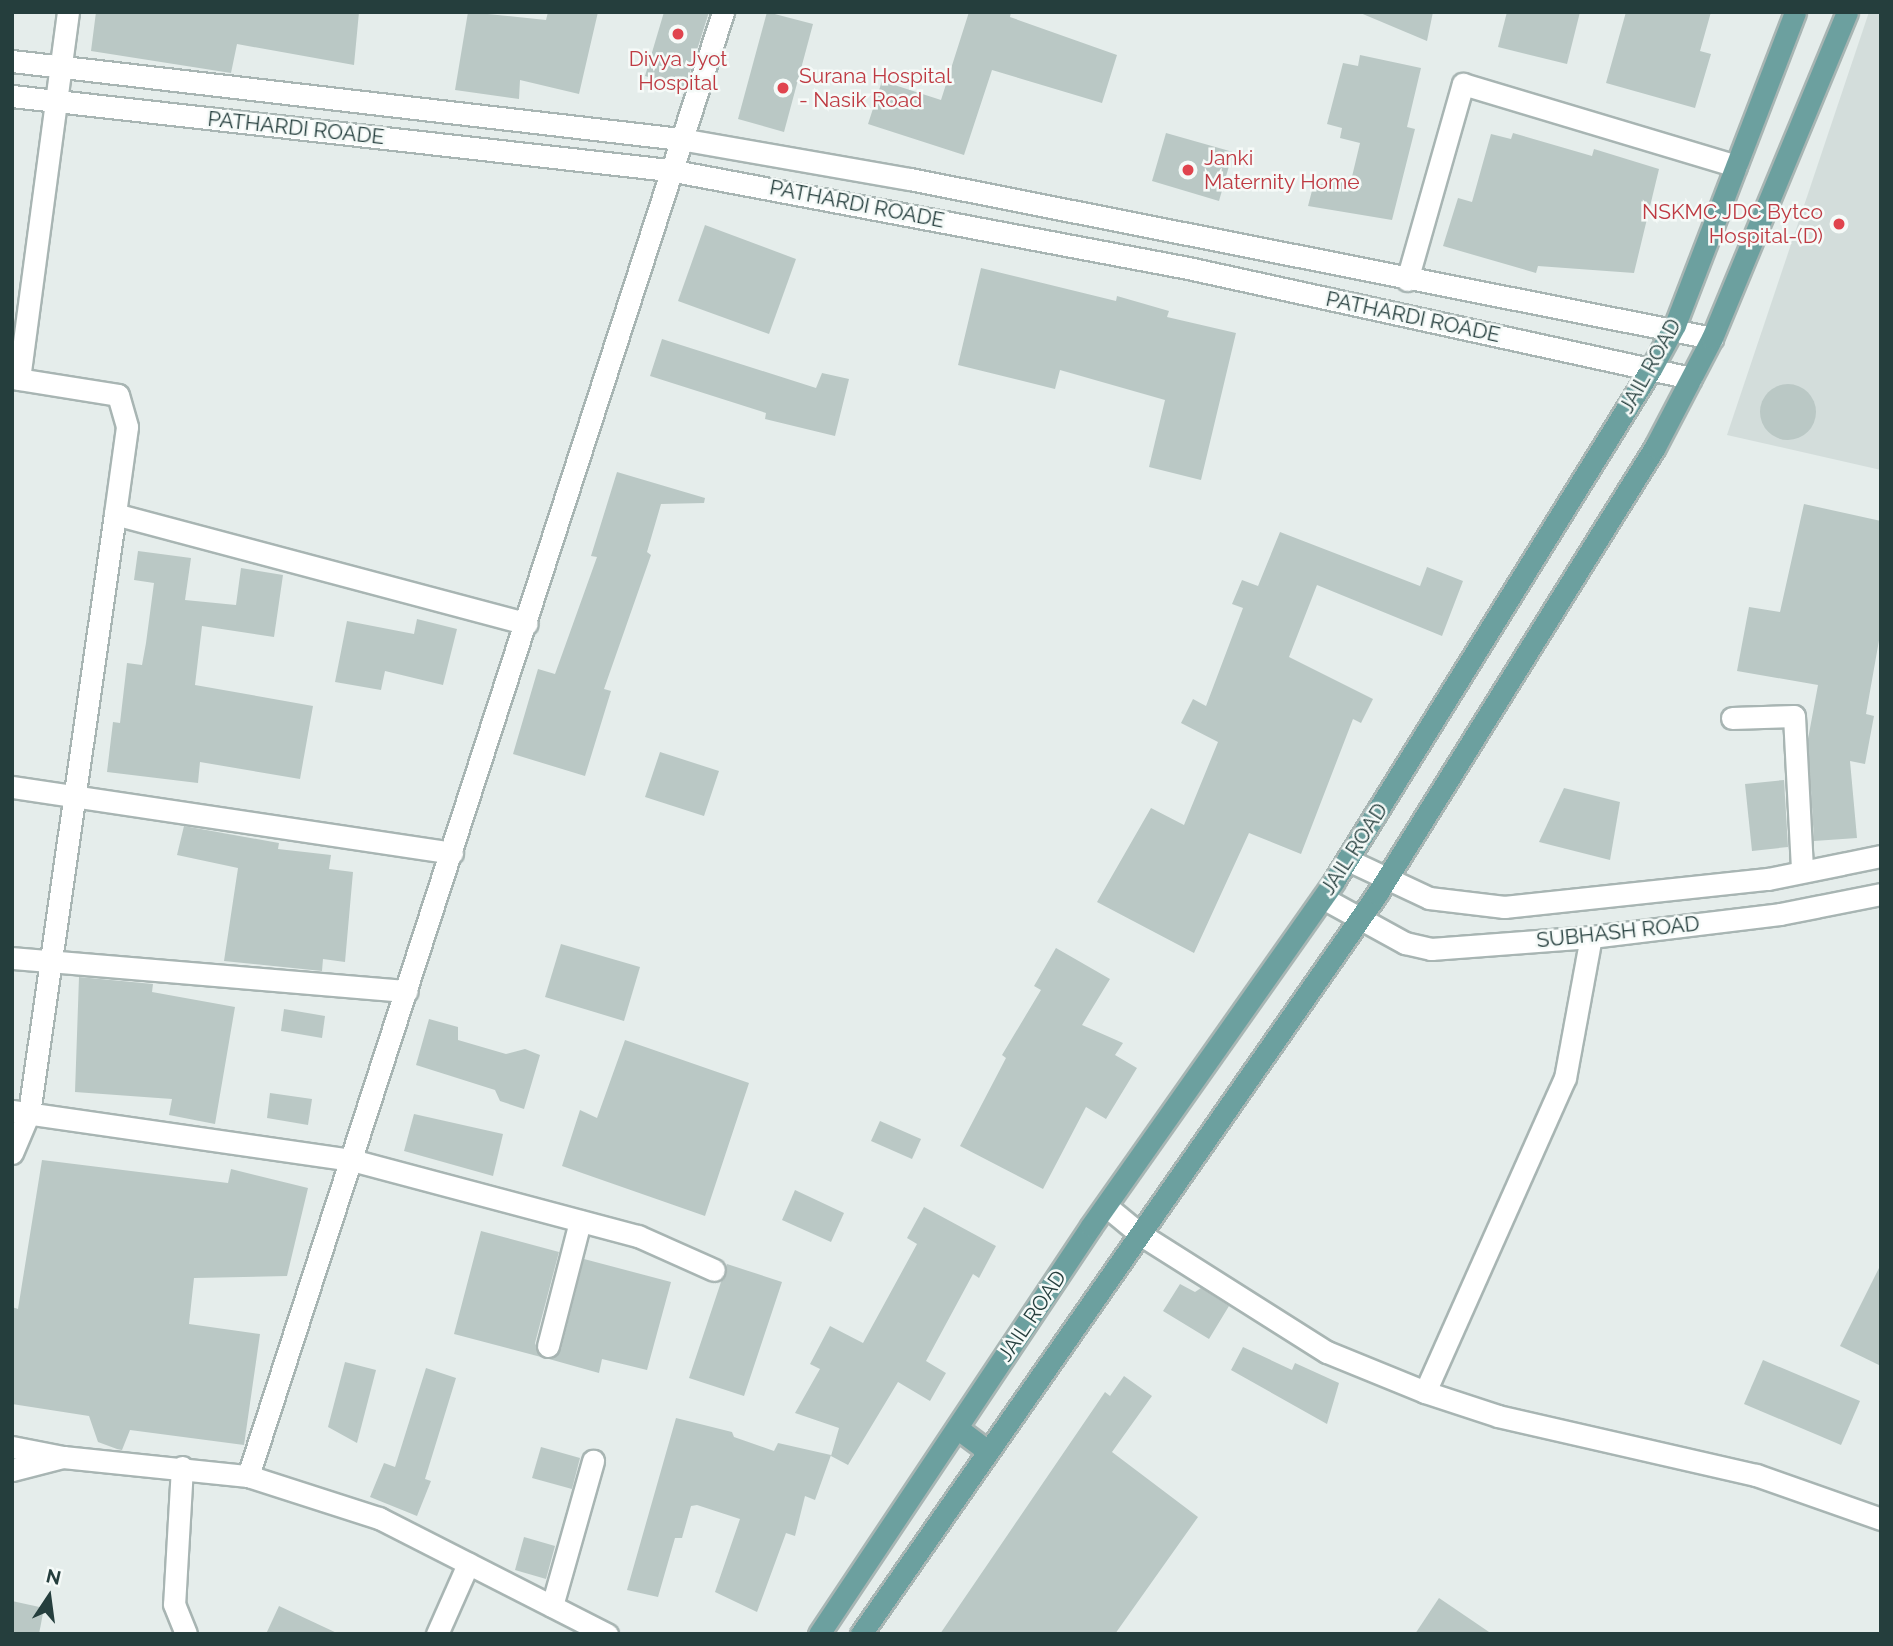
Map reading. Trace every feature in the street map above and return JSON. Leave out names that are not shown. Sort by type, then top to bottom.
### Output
[{"type":"main road","name":"JAIL ROAD","points":[[819,1634],[1106,1206],[1348,860],[1651,369],[1672,331],[1795,12]]},
{"type":"main road","name":"JAIL ROAD","points":[[861,1634],[1360,918],[1654,447],[1712,338],[1847,12]]},
{"type":"main road","points":[[957,1427],[988,1451]]},
{"type":"street","points":[[12,1153],[77,796],[127,427],[118,395],[16,379],[68,12]]},
{"type":"street","points":[[248,1476],[527,624],[669,170],[723,12]]},
{"type":"street","points":[[12,61],[680,139],[910,179],[1407,280],[1712,338]]},
{"type":"street","points":[[1407,280],[1463,84],[1736,166]]},
{"type":"street","name":"PATHARDI ROADE","points":[[12,96],[669,170],[1188,268],[1691,378]]},
{"type":"street","points":[[115,514],[527,624]]},
{"type":"street","points":[[1732,718],[1794,716],[1802,871]]},
{"type":"street","points":[[12,787],[452,853]]},
{"type":"street","name":"SUBHASH ROAD","points":[[1348,860],[1429,898],[1504,907],[1602,899],[1802,871],[1881,856]]},
{"type":"street","name":"SUBHASH ROAD","points":[[1323,898],[1405,943],[1431,949],[1591,937],[1780,914],[1881,894]]},
{"type":"street","points":[[1425,1392],[1565,1078],[1591,937]]},
{"type":"street","points":[[12,958],[407,991]]},
{"type":"street","points":[[21,1112],[352,1160],[638,1236],[714,1270]]},
{"type":"street","points":[[1106,1206],[1140,1234],[1327,1352],[1425,1392],[1498,1416],[1756,1475],[1881,1519]]},
{"type":"street","points":[[548,1346],[580,1220]]},
{"type":"street","points":[[12,1447],[63,1457],[182,1467],[248,1476],[379,1518],[607,1634]]},
{"type":"street","points":[[12,1469],[63,1457]]},
{"type":"street","points":[[552,1606],[593,1461]]},
{"type":"street","points":[[182,1467],[174,1604],[186,1634]]},
{"type":"street","points":[[437,1634],[468,1564]]},
{"type":"shaded area","name":"NSKMC JDC Bytco Hospital-(D)","points":[[1869,12],[1881,12],[1881,470],[1727,435]]},
{"type":"building","points":[[96,12],[359,12],[354,65],[237,44],[231,73],[91,51]]},
{"type":"building","points":[[468,12],[546,20],[548,12],[598,12],[579,94],[520,80],[519,99],[455,90]]},
{"type":"building","points":[[664,12],[709,12],[685,88],[645,76]]},
{"type":"building","points":[[767,12],[813,24],[784,132],[738,119]]},
{"type":"building","points":[[969,12],[1011,12],[1010,17],[1117,55],[1102,103],[992,70],[964,155],[868,124],[882,81],[941,100]]},
{"type":"building","points":[[1358,12],[1433,12],[1427,41]]},
{"type":"building","points":[[1507,12],[1580,12],[1567,64],[1498,47]]},
{"type":"building","points":[[1626,12],[1711,12],[1700,51],[1711,54],[1695,108],[1606,83]]},
{"type":"building","points":[[1360,55],[1421,68],[1407,127],[1415,129],[1392,220],[1308,206],[1314,183],[1325,185],[1327,178],[1350,185],[1360,143],[1340,138],[1342,128],[1327,124],[1343,63],[1358,66]]},
{"type":"building","points":[[1166,133],[1233,152],[1219,201],[1152,181]]},
{"type":"building","points":[[1513,133],[1592,156],[1594,149],[1659,169],[1634,273],[1538,266],[1536,273],[1443,246],[1458,198],[1472,202],[1491,134],[1511,139]]},
{"type":"building","points":[[705,225],[796,259],[769,334],[678,301]]},
{"type":"building","points":[[981,268],[1116,301],[1117,296],[1169,311],[1167,317],[1236,333],[1201,480],[1149,467],[1165,400],[1060,370],[1055,389],[958,365]]},
{"type":"building","points":[[662,339],[816,388],[822,373],[849,379],[835,436],[765,419],[766,413],[650,376]]},
{"type":"building","points":[[1783,384],[1793,384],[1808,392],[1814,401],[1814,423],[1808,432],[1793,440],[1783,440],[1765,428],[1760,417],[1760,407],[1772,389]]},
{"type":"building","points":[[617,472],[705,498],[704,503],[661,504],[647,552],[651,555],[604,689],[611,691],[585,776],[513,754],[538,669],[555,674],[597,557],[591,556]]},
{"type":"building","points":[[1804,504],[1881,521],[1881,629],[1866,714],[1874,716],[1865,764],[1850,761],[1857,838],[1814,841],[1808,739],[1818,685],[1737,671],[1749,607],[1780,612]]},
{"type":"building","points":[[1280,532],[1420,586],[1427,567],[1463,581],[1442,636],[1317,585],[1289,657],[1373,699],[1361,723],[1353,719],[1301,854],[1249,833],[1194,953],[1097,902],[1151,808],[1184,825],[1218,742],[1181,723],[1193,699],[1206,706],[1243,608],[1232,604],[1242,580],[1258,586]]},
{"type":"building","points":[[138,551],[191,558],[185,600],[236,605],[241,568],[283,575],[274,637],[202,626],[195,685],[313,706],[300,779],[200,762],[198,783],[107,772],[113,722],[120,723],[127,663],[142,665],[146,643],[154,583],[134,580]]},
{"type":"building","points":[[417,619],[457,629],[443,685],[385,671],[381,690],[335,682],[347,621],[414,634]]},
{"type":"building","points":[[660,752],[719,771],[704,816],[645,797]]},
{"type":"building","points":[[1784,780],[1788,847],[1752,851],[1745,784]]},
{"type":"building","points":[[1564,788],[1620,802],[1610,860],[1539,842]]},
{"type":"building","points":[[184,826],[279,843],[278,849],[331,855],[329,869],[353,872],[345,962],[323,959],[322,971],[224,961],[238,868],[177,855]]},
{"type":"building","points":[[561,944],[640,967],[624,1021],[545,997]]},
{"type":"building","points":[[1056,948],[1110,979],[1082,1025],[1123,1043],[1115,1055],[1137,1068],[1106,1119],[1086,1107],[1043,1189],[960,1146],[1006,1058],[1002,1055],[1041,990],[1034,986]]},
{"type":"building","points":[[79,977],[153,984],[152,992],[235,1007],[215,1124],[169,1115],[172,1099],[75,1092]]},
{"type":"building","points":[[284,1009],[325,1016],[322,1038],[281,1031]]},
{"type":"building","points":[[429,1019],[458,1027],[458,1040],[506,1054],[525,1049],[540,1055],[524,1109],[500,1101],[495,1090],[416,1065]]},
{"type":"building","points":[[625,1040],[749,1083],[705,1216],[562,1166],[580,1110],[597,1118]]},
{"type":"building","points":[[270,1093],[312,1099],[308,1125],[267,1118]]},
{"type":"building","points":[[414,1114],[503,1134],[493,1176],[404,1151]]},
{"type":"building","points":[[880,1121],[921,1139],[912,1159],[871,1141]]},
{"type":"building","points":[[42,1160],[228,1183],[231,1169],[308,1188],[287,1276],[194,1278],[189,1324],[260,1334],[244,1445],[130,1430],[122,1450],[98,1442],[89,1416],[12,1404],[12,1307],[18,1309]]},
{"type":"building","points":[[795,1190],[844,1213],[831,1242],[782,1220]]},
{"type":"building","points":[[924,1207],[996,1246],[979,1278],[973,1274],[926,1361],[946,1373],[930,1401],[898,1382],[848,1465],[831,1456],[839,1428],[795,1413],[820,1369],[810,1364],[830,1326],[863,1343],[917,1244],[907,1238]]},
{"type":"building","points":[[481,1231],[559,1252],[535,1343],[541,1357],[454,1334]]},
{"type":"building","points":[[584,1259],[671,1282],[647,1370],[602,1359],[599,1373],[549,1359],[561,1349]]},
{"type":"building","points":[[727,1264],[782,1282],[744,1396],[689,1378]]},
{"type":"building","points":[[1881,1264],[1881,1366],[1840,1346]]},
{"type":"building","points":[[1180,1284],[1195,1292],[1201,1288],[1229,1306],[1209,1339],[1163,1311]]},
{"type":"building","points":[[1243,1347],[1292,1370],[1295,1363],[1339,1383],[1327,1424],[1231,1370]]},
{"type":"building","points":[[1763,1360],[1860,1401],[1841,1445],[1744,1404]]},
{"type":"building","points":[[345,1362],[376,1370],[357,1443],[328,1427]]},
{"type":"building","points":[[426,1368],[456,1378],[425,1479],[431,1481],[417,1516],[370,1497],[384,1463],[395,1467]]},
{"type":"building","points":[[1124,1376],[1152,1396],[1112,1452],[1198,1517],[1115,1634],[940,1634],[1105,1392],[1110,1396]]},
{"type":"building","points":[[676,1418],[732,1432],[734,1437],[774,1451],[778,1443],[831,1455],[815,1500],[805,1496],[795,1536],[786,1533],[757,1612],[715,1592],[740,1519],[697,1505],[691,1506],[682,1538],[675,1538],[658,1597],[627,1590]]},
{"type":"building","points":[[541,1447],[580,1458],[572,1489],[532,1478]]},
{"type":"building","points":[[524,1537],[555,1546],[546,1579],[515,1570]]},
{"type":"building","points":[[1439,1598],[1492,1634],[1415,1634]]},
{"type":"building","points":[[12,1601],[44,1608],[39,1634],[12,1634]]},
{"type":"building","points":[[279,1606],[339,1634],[266,1634]]},
{"type":"place","name":"Divya Jyot Hospital","points":[[678,34]]},
{"type":"place","name":"Surana Hospital - Nasik Road","points":[[783,88]]},
{"type":"place","name":"Janki Maternity Home","points":[[1188,170]]},
{"type":"place","name":"NSKMC JDC Bytco Hospital-(D)","points":[[1839,224]]}]
